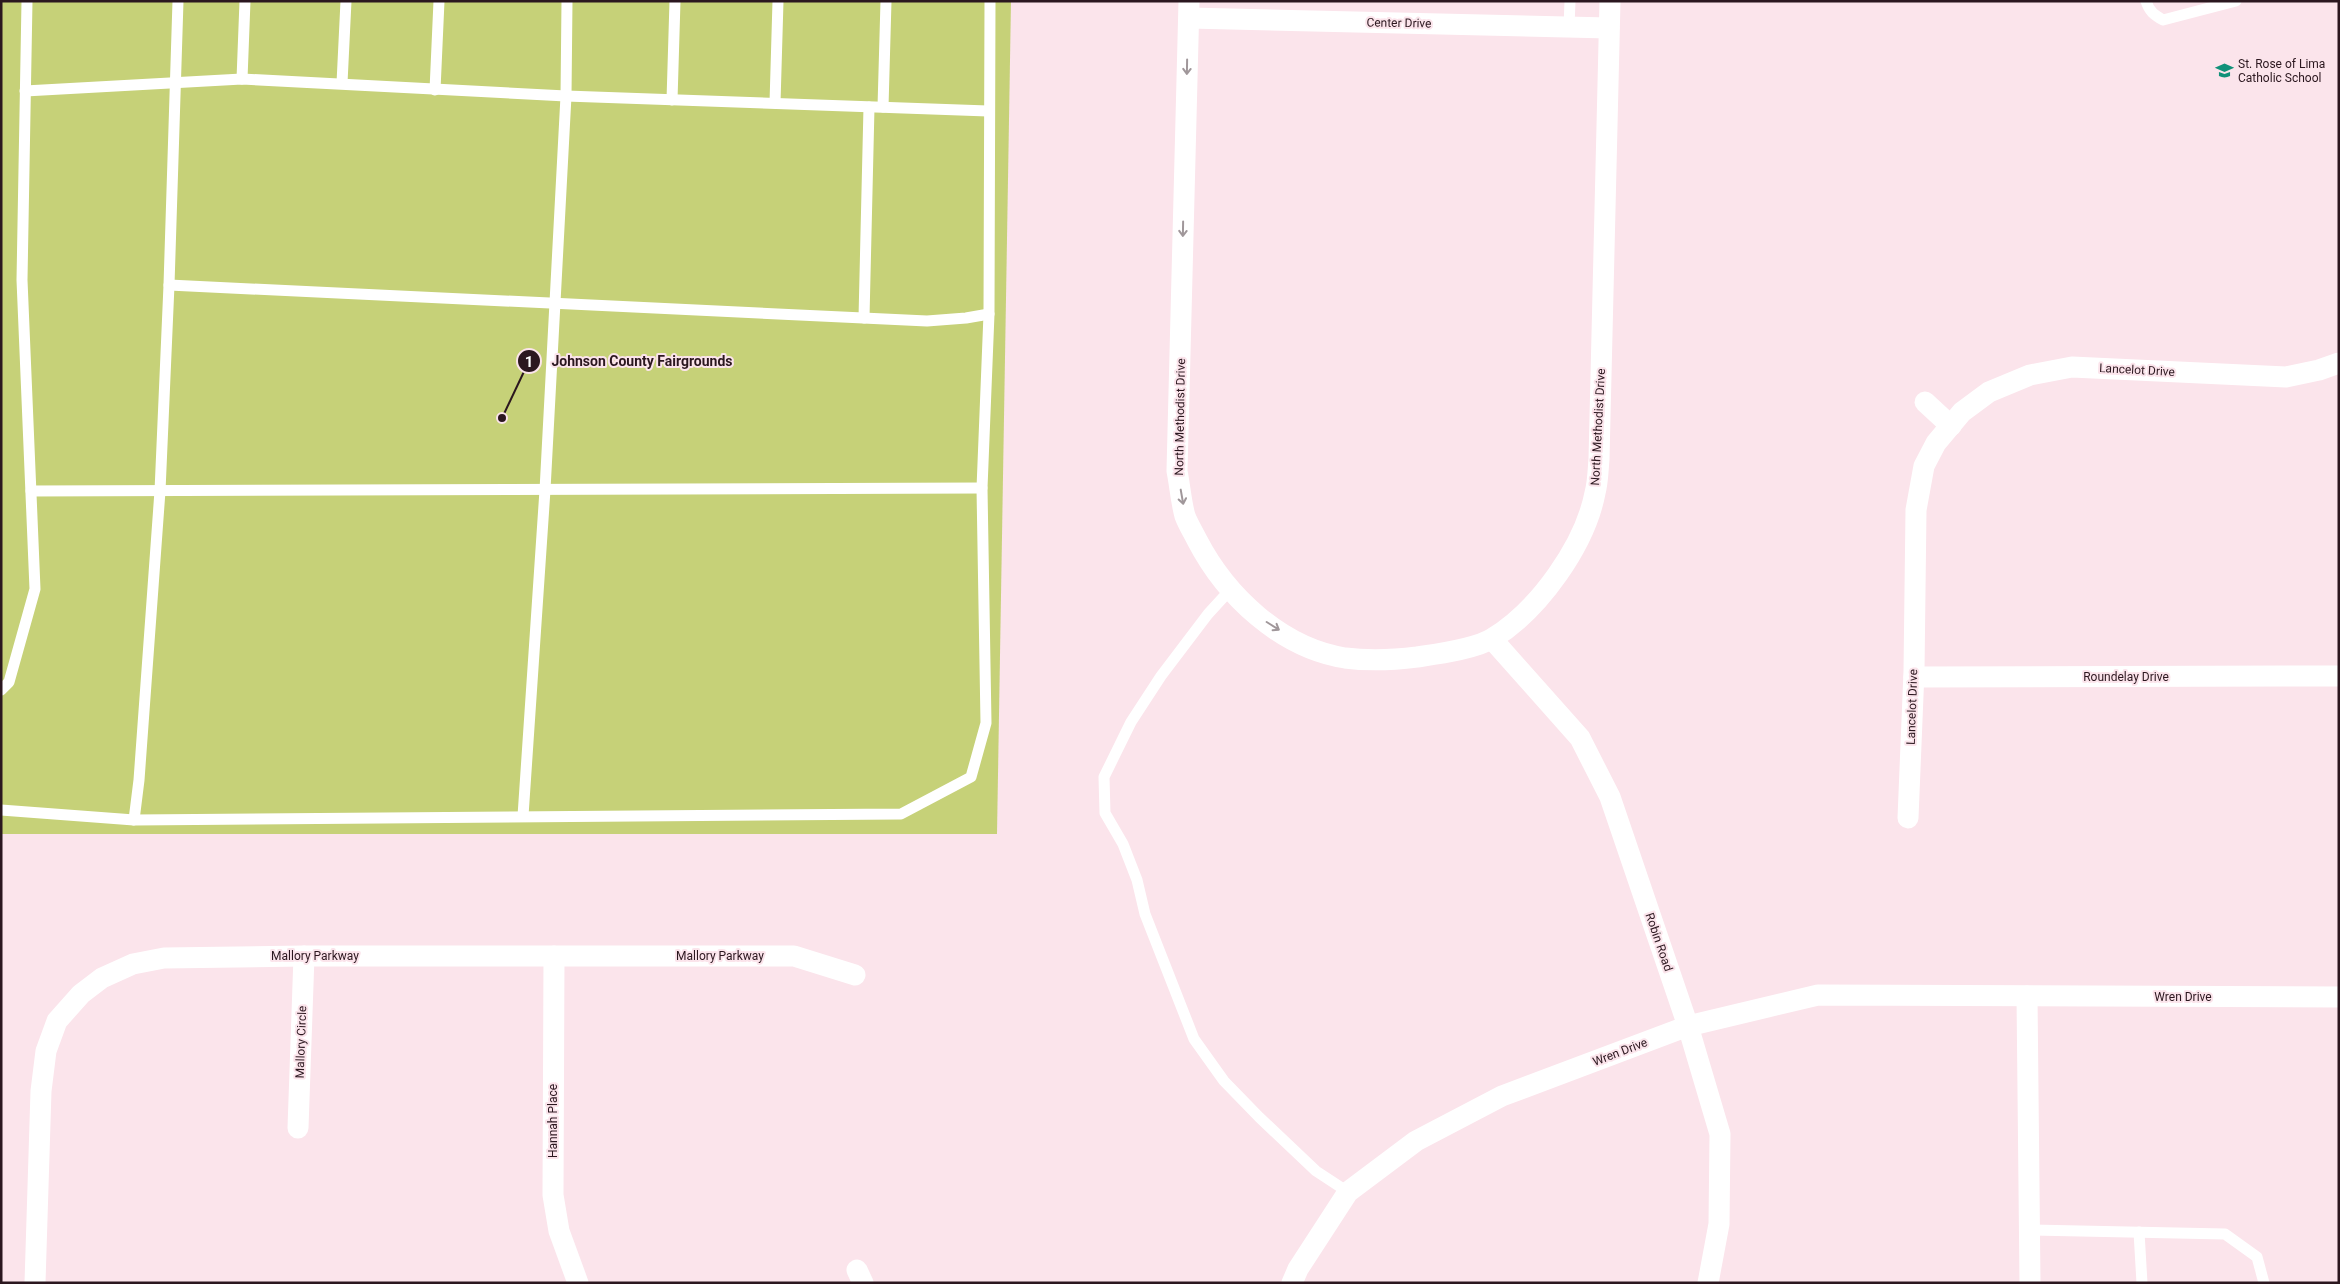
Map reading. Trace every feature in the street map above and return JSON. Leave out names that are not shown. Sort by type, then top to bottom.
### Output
[{"type":"street","name":"North Methodist Drive","points":[[1189,10],[1178,471],[1185,516],[1206,558],[1230,590],[1262,619],[1302,645],[1344,658],[1398,659],[1445,653],[1492,639],[1522,615],[1547,588],[1569,556],[1586,522],[1595,493],[1599,459],[1610,1]]},
{"type":"street","name":"Center Drive","points":[[1189,10],[1609,28]]},
{"type":"street","name":"Lancelot Drive","points":[[1908,818],[1914,677],[1916,510],[1924,466],[1936,443],[1962,412],[1989,392],[2030,375],[2072,367],[2286,377],[2319,370],[2339,363]]},
{"type":"street","points":[[1925,402],[1951,426]]},
{"type":"street","name":"Robin Road","points":[[1492,639],[1580,738],[1610,796],[1688,1026],[1720,1134],[1719,1224],[1708,1283]]},
{"type":"street","name":"Roundelay Drive","points":[[1914,677],[2339,676]]},
{"type":"street","name":"Mallory Parkway","points":[[36,1283],[41,1091],[46,1051],[57,1021],[81,994],[102,978],[133,964],[164,958],[304,956],[794,956],[855,975]]},
{"type":"street","name":"Mallory Circle","points":[[298,1128],[304,956]]},
{"type":"street","name":"Hannah Place","points":[[554,956],[553,1195],[559,1231],[578,1283]]},
{"type":"street","name":"Wren Drive","points":[[1292,1283],[1298,1268],[1348,1192],[1416,1141],[1502,1096],[1688,1026],[1818,996],[2339,997]]},
{"type":"street","points":[[2027,996],[2030,1283]]},
{"type":"lane","points":[[1,690],[9,682],[35,589],[22,280],[28,1]]},
{"type":"lane","points":[[134,820],[139,780],[160,491],[178,1]]},
{"type":"lane","points":[[242,79],[245,1]]},
{"type":"lane","points":[[342,83],[346,1]]},
{"type":"lane","points":[[435,90],[439,1]]},
{"type":"lane","points":[[523,816],[545,490],[566,96],[567,1]]},
{"type":"lane","points":[[672,100],[675,1]]},
{"type":"lane","points":[[775,103],[778,1]]},
{"type":"lane","points":[[883,107],[886,1]]},
{"type":"lane","points":[[1,810],[134,820],[901,814],[971,776],[986,723],[982,488],[989,314],[988,111],[990,1]]},
{"type":"lane","points":[[1570,1],[1570,27]]},
{"type":"lane","points":[[2146,1],[2154,15],[2163,20],[2236,1]]},
{"type":"lane","points":[[25,91],[242,79],[566,96],[988,111]]},
{"type":"lane","points":[[864,318],[869,107]]},
{"type":"lane","points":[[169,285],[927,321],[989,314]]},
{"type":"lane","points":[[31,491],[982,488]]},
{"type":"lane","points":[[1230,590],[1161,676],[1131,722],[1104,777],[1105,813],[1124,844],[1137,880],[1145,914],[1194,1040],[1224,1081],[1259,1117],[1316,1171],[1348,1192]]},
{"type":"lane","points":[[2030,1230],[2224,1234],[2256,1257],[2264,1283]]},
{"type":"lane","points":[[2139,1232],[2142,1283]]},
{"type":"green space","points":[[1,1],[1011,1],[997,834],[1,834]]},
{"type":"place","name":"St. Rose of Lima Catholic School","points":[[2224,71]]},
{"type":"place","name":"Johnson County Fairgrounds","points":[[502,418]]}]
